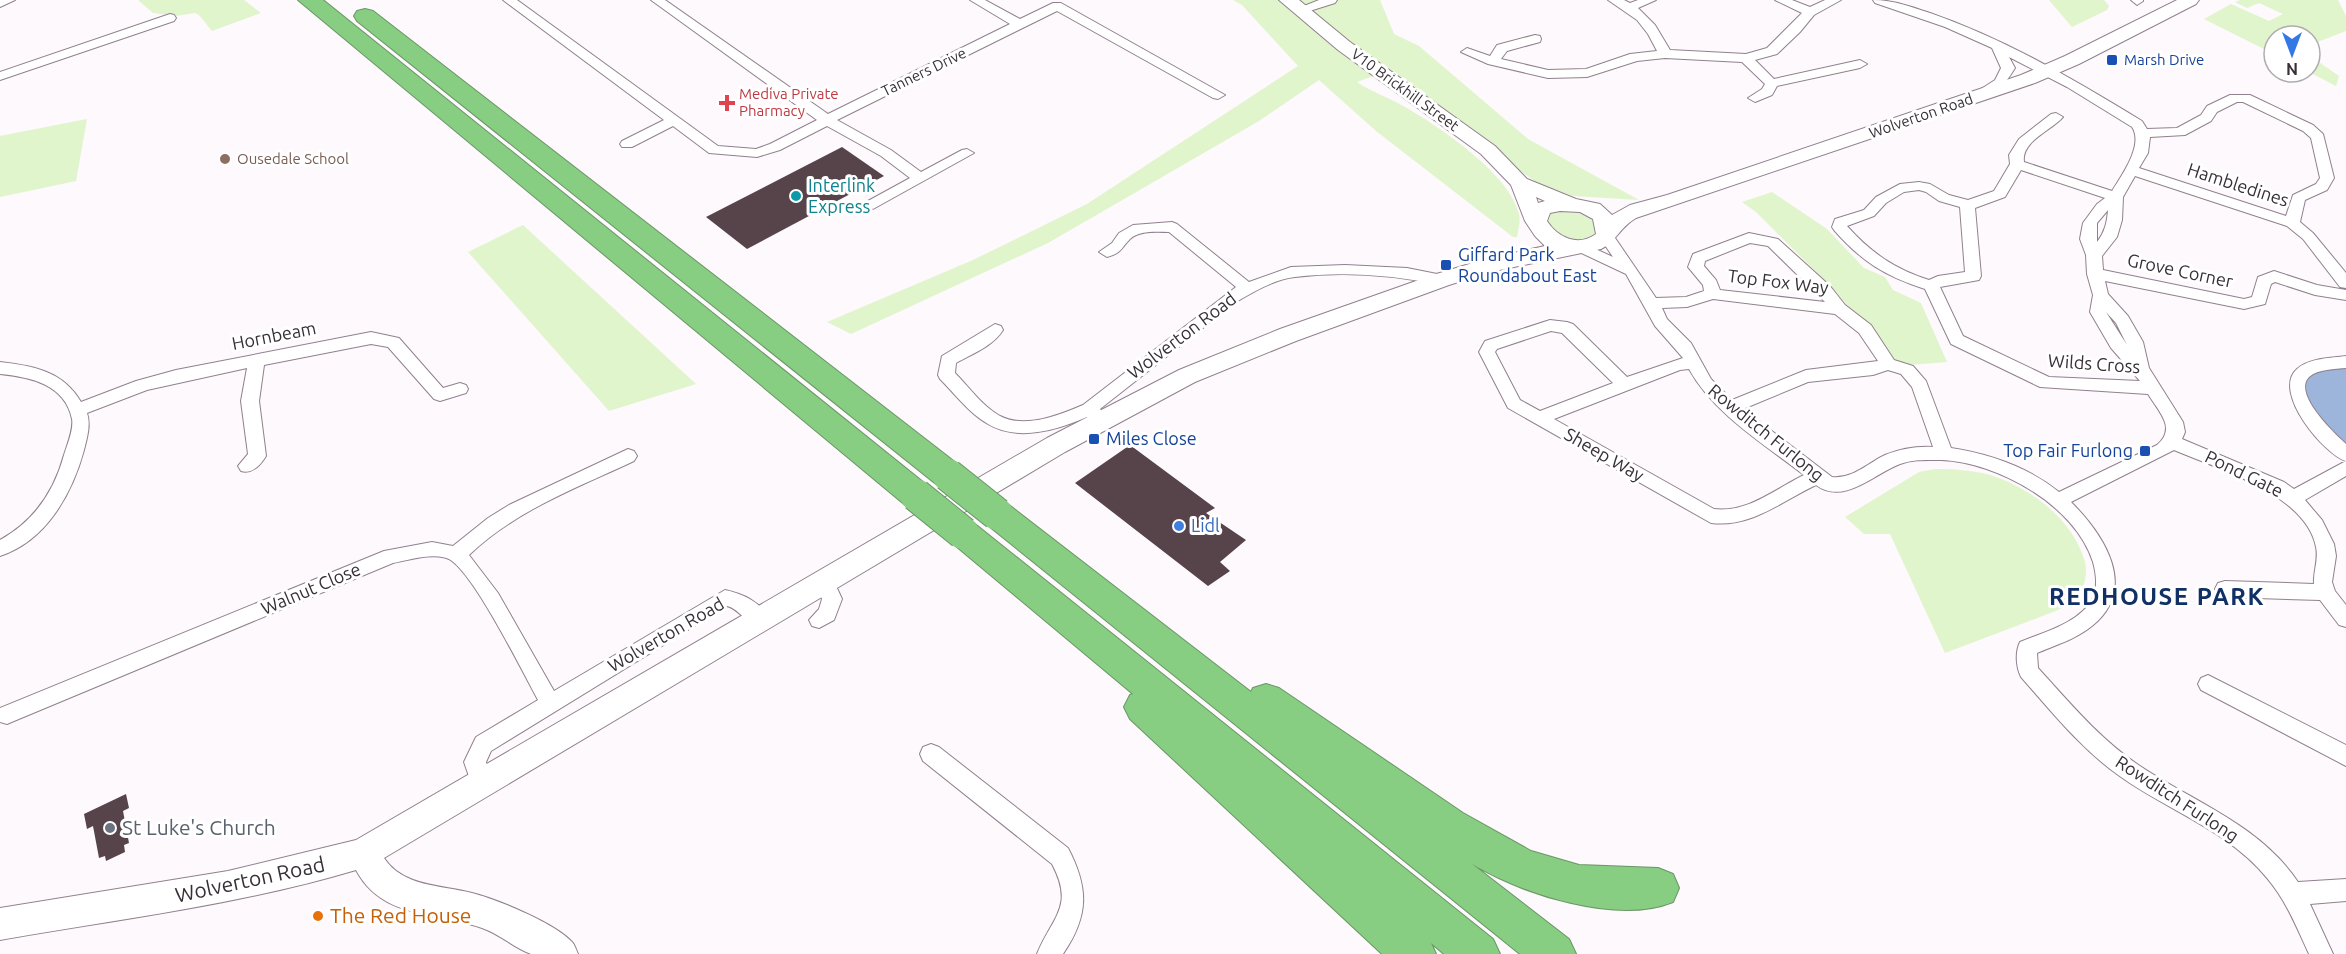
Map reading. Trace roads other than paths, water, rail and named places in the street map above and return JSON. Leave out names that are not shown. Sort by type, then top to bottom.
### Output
[{"type":"highway","points":[[309,0],[1478,954]]},
{"type":"highway","points":[[345,0],[1554,954]]},
{"type":"highway","points":[[1058,561],[1383,780],[1434,818],[1499,858],[1544,876],[1578,885],[1658,888]]},
{"type":"highway","points":[[1026,584],[1145,709],[1414,954]]},
{"type":"street","points":[[0,3],[9,0]]},
{"type":"street","name":"Tanners Drive","points":[[509,0],[714,150],[757,153],[776,147],[1062,3],[1218,95]]},
{"type":"street","points":[[657,0],[827,120],[886,153],[919,178]]},
{"type":"street","points":[[976,0],[1020,24]]},
{"type":"street","points":[[1294,5],[1331,0]]},
{"type":"street","points":[[1620,3],[1650,0]]},
{"type":"street","points":[[1781,0],[1810,12]]},
{"type":"street","points":[[1467,52],[1493,61],[1548,74],[1587,73],[1635,57],[1665,54],[1746,58],[1772,51],[1796,29],[1810,12],[1835,0]]},
{"type":"street","points":[[1879,0],[1949,24],[1997,46],[2072,84],[2137,124],[2143,133],[2141,153],[2116,197],[2115,220],[2109,237],[2094,255]]},
{"type":"street","name":"Wolverton Road","points":[[1607,233],[1617,219],[1642,208],[1674,200],[1980,96],[2046,71],[2169,7],[2190,0]]},
{"type":"street","points":[[1620,3],[1647,21],[1657,33],[1665,54]]},
{"type":"street","name":"V10 Brickhill Street","points":[[1294,5],[1344,46],[1488,150],[1520,183],[1536,224]]},
{"type":"street","points":[[0,76],[170,18]]},
{"type":"street","points":[[1493,61],[1502,48],[1535,39]]},
{"type":"street","points":[[1980,96],[2000,81],[2008,68],[1997,46]]},
{"type":"street","points":[[1746,58],[1761,75],[1772,83],[1860,64]]},
{"type":"street","points":[[1755,98],[1767,92],[1772,83]]},
{"type":"street","points":[[2143,133],[2180,132],[2206,118],[2212,109],[2235,98],[2245,98],[2308,128],[2318,137],[2326,178],[2322,187],[2298,198],[2292,223]]},
{"type":"street","points":[[1968,205],[1966,212],[1973,276],[1938,281],[1931,286],[1895,273],[1863,255],[1839,227],[1840,222],[1869,213],[1881,200],[1900,188],[1919,186],[1930,188],[1944,198],[1968,205],[2000,194],[2017,164],[2016,155],[2024,142],[2056,117]]},
{"type":"street","points":[[627,144],[672,121]]},
{"type":"street","points":[[873,204],[967,153]]},
{"type":"street","points":[[2017,164],[2116,197]]},
{"type":"street","name":"Hambledines","points":[[2130,170],[2292,223],[2308,236],[2346,282]]},
{"type":"street","name":"V10 Brickhill Street","points":[[1520,183],[1574,204]]},
{"type":"street","points":[[2058,500],[2163,450],[2172,441],[2176,432],[2174,422],[2154,388],[2142,370],[2117,344],[2098,312],[2102,295],[2095,274],[2094,255],[2088,239],[2090,223],[2102,207],[2116,197]]},
{"type":"street","points":[[1558,203],[1574,204],[1603,218],[1607,233],[1596,244],[1575,247],[1550,240],[1536,224],[1542,209],[1558,203]]},
{"type":"street","name":"Wolverton Road","points":[[1574,204],[1642,208]]},
{"type":"street","name":"Wolverton Road","points":[[1486,266],[1515,249],[1536,224]]},
{"type":"street","points":[[1107,252],[1118,246],[1124,236],[1138,228],[1172,227],[1247,288]]},
{"type":"street","name":"Rowditch Furlong","points":[[1607,233],[1629,270],[1642,286],[1661,322],[1685,347],[1705,383],[1730,408],[1832,485],[1843,485],[1895,458],[1922,453],[1944,453],[1978,460],[2007,471],[2027,480],[2058,500],[2087,530],[2093,541],[2103,562],[2105,590],[2092,614],[2072,628],[2027,648],[2028,671],[2105,752],[2129,770],[2222,825],[2266,860],[2292,894],[2321,954]]},
{"type":"street","points":[[1651,303],[1687,302],[1713,294],[1710,284],[1696,267],[1698,258],[1749,238],[1773,242],[1824,290],[1839,309],[1864,329],[1888,364]]},
{"type":"street","name":"Wolverton Road","points":[[0,924],[247,885],[320,867],[363,853],[759,619],[1094,415],[1288,335],[1441,280],[1486,266],[1575,247]]},
{"type":"street","name":"Rowditch Furlong","points":[[1575,247],[1629,270]]},
{"type":"street","name":"Wolverton Road","points":[[1094,415],[1144,364],[1230,298],[1247,288],[1292,272],[1345,270],[1407,273],[1441,280]]},
{"type":"street","name":"Grove Corner","points":[[2095,274],[2244,304],[2259,300],[2264,281],[2274,276],[2315,290],[2346,295]]},
{"type":"street","name":"Wilds Cross","points":[[1931,286],[1957,340],[2032,378],[2046,383],[2154,388]]},
{"type":"street","name":"Top Fox Way","points":[[1713,294],[1839,309]]},
{"type":"street","points":[[1539,418],[1514,404],[1487,352],[1491,345],[1550,325],[1567,328],[1624,384]]},
{"type":"street","points":[[995,330],[984,340],[948,360],[946,375],[994,420],[1022,427],[1075,416],[1094,415]]},
{"type":"street","name":"Hornbeam","points":[[78,410],[142,385],[257,359],[360,340],[386,339],[393,342],[440,394],[460,389]]},
{"type":"street","points":[[247,466],[257,456],[250,401],[257,359]]},
{"type":"street","points":[[2346,362],[2322,363],[2303,373],[2296,388],[2300,404],[2311,421],[2346,455]]},
{"type":"street","name":"Sheep Way","points":[[1539,418],[1678,364],[1694,363]]},
{"type":"street","points":[[1730,408],[1806,376],[1873,369],[1888,364],[1907,370],[1920,385],[1944,453]]},
{"type":"street","points":[[0,368],[26,371],[58,382],[78,410],[81,421],[79,434],[57,500],[43,519],[26,534],[0,549]]},
{"type":"street","name":"Sheep Way","points":[[1539,418],[1711,516],[1723,519],[1741,516],[1818,476]]},
{"type":"street","name":"Pond Gate","points":[[2172,441],[2278,487],[2293,498],[2346,468]]},
{"type":"street","points":[[550,703],[476,573],[456,555],[477,533],[513,510],[600,476],[628,456]]},
{"type":"street","points":[[2293,498],[2312,519],[2324,542],[2328,562],[2323,578],[2325,592],[2346,619]]},
{"type":"street","name":"Walnut Close","points":[[7,715],[391,556],[421,551],[440,551],[456,555]]},
{"type":"street","points":[[819,620],[827,614],[832,599],[824,580]]},
{"type":"street","points":[[2225,589],[2325,592]]},
{"type":"street","name":"Wolverton Road","points":[[482,784],[476,762],[483,744],[725,598],[740,600],[759,619]]},
{"type":"street","points":[[2208,684],[2346,756]]},
{"type":"street","points":[[931,754],[1060,856],[1071,873],[1073,892],[1071,917],[1062,938],[1049,954]]},
{"type":"street","points":[[363,853],[379,878],[397,889],[424,899],[483,912],[545,943],[561,954]]},
{"type":"street","points":[[2292,894],[2346,890]]},
{"type":"water","points":[[2340,364],[2346,364],[2346,444],[2321,424],[2300,395],[2307,377]]},
{"type":"place","name":"Marsh Drive","points":[[2112,60]]},
{"type":"place","name":"Mediva Private Pharmacy","points":[[727,103]]},
{"type":"place","name":"Ousedale School","points":[[225,159]]},
{"type":"place","name":"Interlink Express","points":[[796,196]]},
{"type":"place","name":"Giffard Park Roundabout East","points":[[1446,265]]},
{"type":"place","name":"Miles Close","points":[[1094,439]]},
{"type":"place","name":"Top Fair Furlong","points":[[2145,451]]},
{"type":"place","name":"Lidl","points":[[1179,526]]},
{"type":"place","name":"St Luke's Church","points":[[110,828]]},
{"type":"place","name":"The Red House","points":[[318,916]]},
{"type":"district","name":"REDHOUSE PARK","points":[[2157,597]]}]
